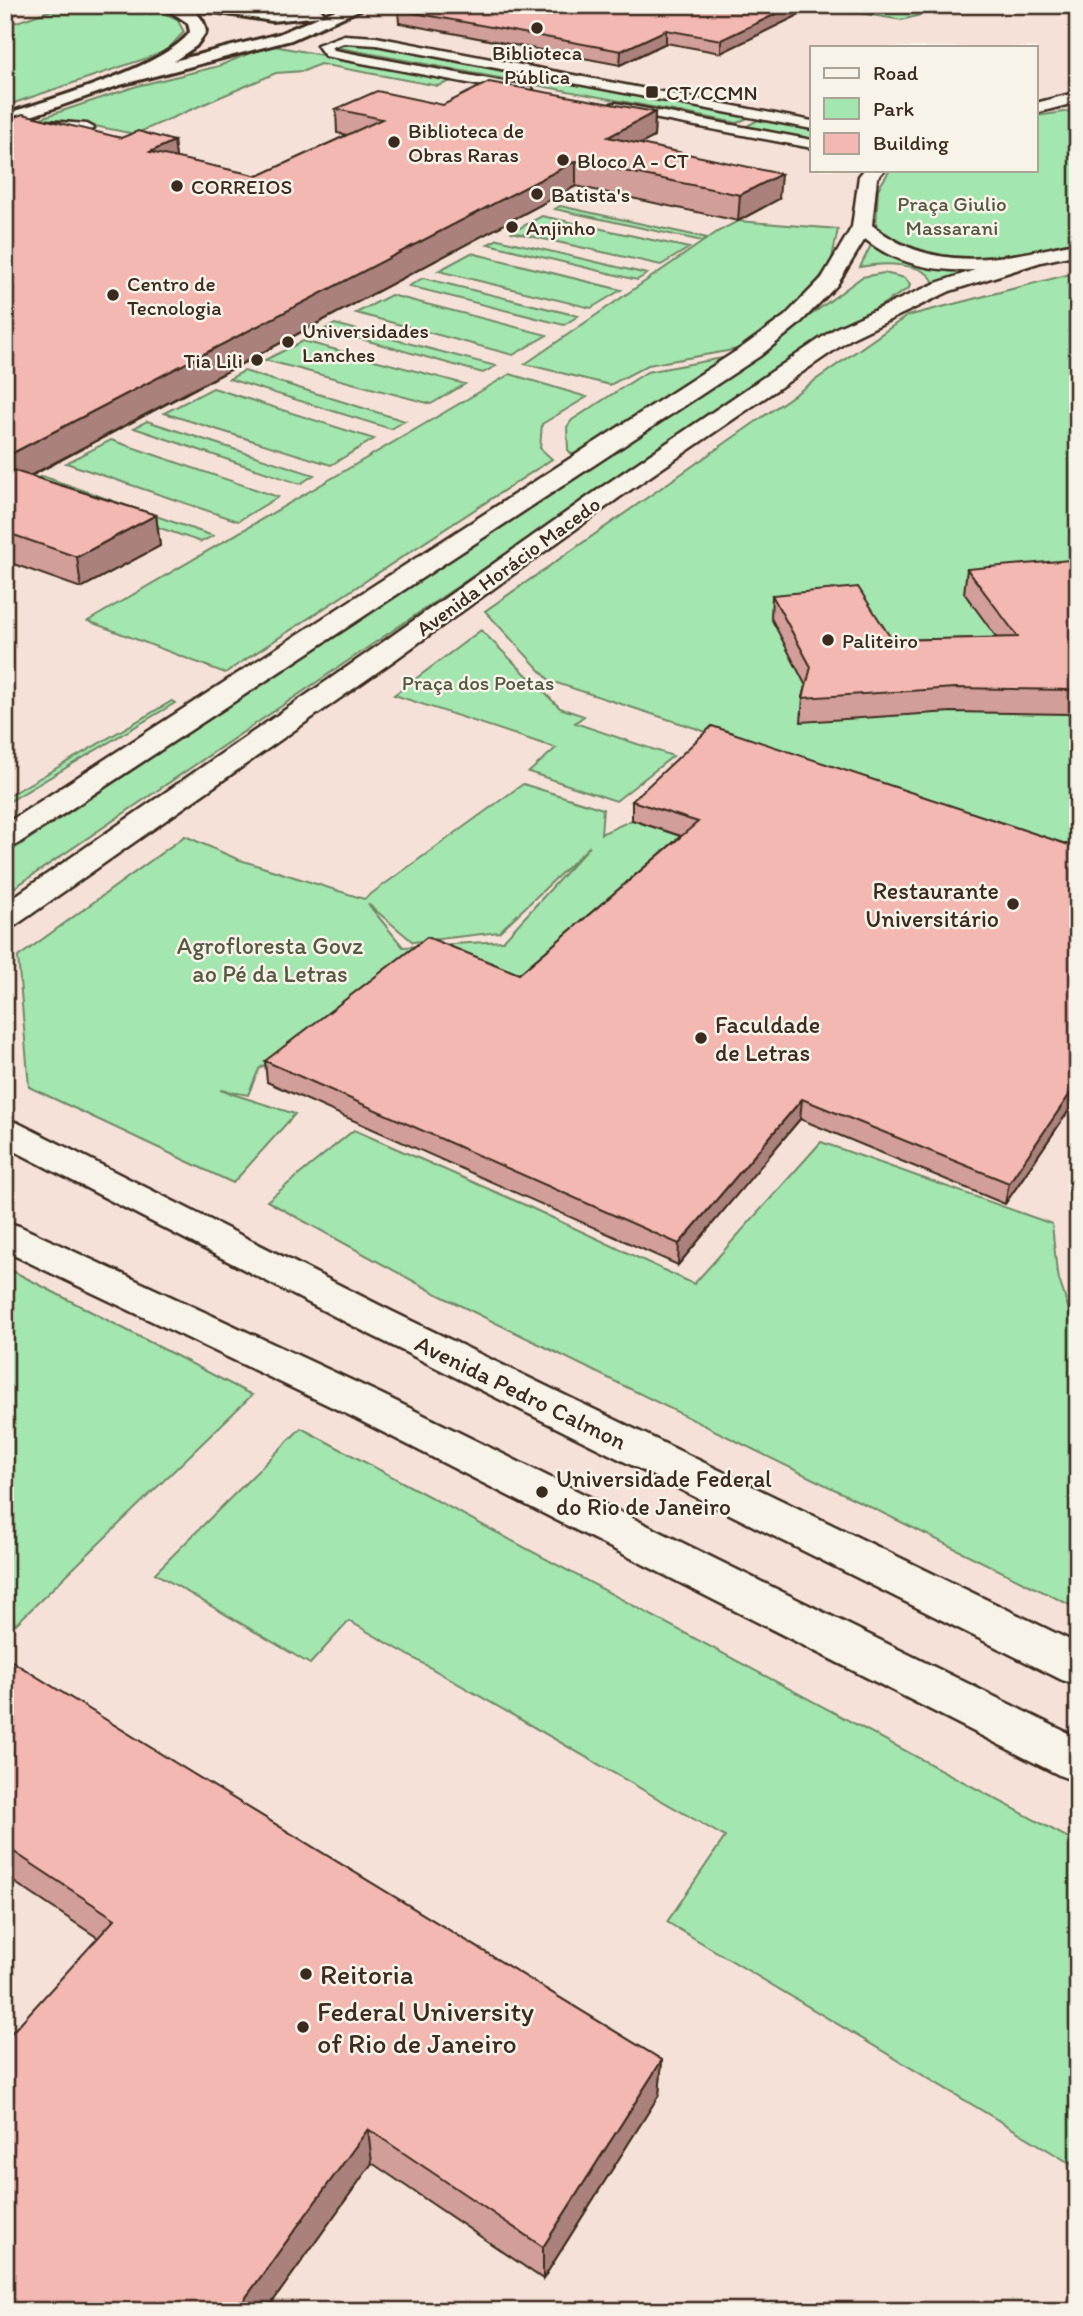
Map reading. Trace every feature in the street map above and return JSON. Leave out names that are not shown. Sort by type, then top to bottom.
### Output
[{"type":"highway","points":[[5,120],[112,82],[178,53],[197,38],[199,30],[195,21],[169,5]]},
{"type":"highway","points":[[200,5],[272,16],[312,14],[355,5]]},
{"type":"highway","points":[[112,82],[285,37],[362,5]]},
{"type":"street","points":[[546,94],[330,53],[323,46],[344,39],[376,41],[810,125]]},
{"type":"street","points":[[1038,107],[1078,97]]},
{"type":"street","points":[[1057,102],[1078,102]]},
{"type":"street","points":[[598,104],[810,144]]},
{"type":"street","points":[[5,139],[46,125],[87,128]]},
{"type":"street","points":[[868,172],[862,227],[886,248],[906,256],[929,261],[989,264],[1078,248]]},
{"type":"street","name":"Avenida Horácio Macedo","points":[[5,838],[752,351],[792,320],[830,281],[862,227]]},
{"type":"street","name":"Avenida Horácio Macedo","points":[[5,918],[844,333],[943,287],[1034,258]]},
{"type":"street","points":[[886,267],[911,273],[921,282],[903,304]]},
{"type":"street","points":[[830,281],[861,270]]},
{"type":"street","name":"Avenida Pedro Calmon","points":[[5,1131],[377,1321],[1078,1666]]},
{"type":"street","points":[[5,1235],[366,1405],[1078,1761]]},
{"type":"shaded area","name":"Universidade Federal do Rio de Janeiro","points":[[5,5],[1078,5],[1078,2311],[5,2311]],"holes":[[[586,398],[542,424],[540,448],[552,458],[225,673],[89,620]]]},
{"type":"green space","points":[[50,5],[147,5],[177,19],[184,32],[165,52],[5,106],[5,26],[52,10]]},
{"type":"green space","points":[[810,5],[941,5],[939,10],[902,20]]},
{"type":"green space","points":[[334,44],[366,44],[748,118],[737,123],[335,47]]},
{"type":"green space","points":[[269,45],[454,80],[438,86],[320,64],[304,71],[276,73],[135,134],[69,121],[35,120],[137,86],[219,66]]},
{"type":"green space","name":"Praça Giulio Massarani","points":[[1078,110],[1078,242],[1030,254],[972,261],[903,252],[876,228],[878,189],[889,172],[1038,172],[1038,116]]},
{"type":"green space","points":[[758,120],[810,130],[810,140],[747,126]]},
{"type":"green space","points":[[560,206],[707,238],[702,241],[555,209]]},
{"type":"green space","points":[[542,216],[689,248],[661,265],[512,232]]},
{"type":"green space","points":[[738,221],[838,229],[831,263],[814,285],[792,310],[744,348],[648,365],[610,385],[525,364],[717,232]]},
{"type":"green space","points":[[498,239],[647,274],[637,280],[488,244]]},
{"type":"green space","points":[[871,245],[905,261],[977,268],[934,284],[923,271],[913,267],[860,267]]},
{"type":"green space","points":[[471,253],[621,290],[591,308],[438,271]]},
{"type":"green space","points":[[1078,272],[1078,869],[695,728],[550,681],[485,611],[907,316]]},
{"type":"green space","points":[[884,273],[905,278],[910,284],[909,288],[776,370],[5,894],[5,855],[749,361],[862,277]]},
{"type":"green space","points":[[423,278],[578,316],[564,325],[409,286]]},
{"type":"green space","points":[[391,295],[547,335],[513,355],[356,313]]},
{"type":"green space","points":[[335,324],[496,366],[483,373],[325,329]]},
{"type":"green space","points":[[303,341],[465,384],[431,404],[265,360]]},
{"type":"green space","points":[[733,356],[578,461],[568,450],[567,427],[572,420],[647,372]]},
{"type":"green space","points":[[244,371],[405,421],[391,429],[229,379]]},
{"type":"green space","points":[[510,374],[587,397],[542,424],[540,448],[552,459],[225,673],[88,621]]},
{"type":"green space","points":[[213,388],[374,439],[331,465],[164,413]]},
{"type":"green space","points":[[147,421],[314,475],[300,484],[134,428]]},
{"type":"green space","points":[[111,440],[278,497],[238,521],[66,463]]},
{"type":"green space","points":[[42,476],[213,536],[201,542],[28,483]]},
{"type":"green space","name":"Praça dos Poetas","points":[[481,630],[560,708],[584,716],[575,723],[673,756],[616,801],[529,772],[556,748],[394,695]]},
{"type":"green space","points":[[172,701],[175,703],[5,804],[5,798]]},
{"type":"green space","name":"Agrofloresta Govz ao Pé da Letras","points":[[523,784],[603,809],[601,834],[632,820],[697,842],[519,995],[407,964],[259,1069],[248,1095],[220,1090],[295,1114],[233,1183],[29,1087],[18,957],[185,836],[237,859],[364,899]],"holes":[[[590,846],[503,941],[403,947],[368,904],[413,942],[499,932]]]},
{"type":"green space","points":[[354,1130],[525,1205],[694,1284],[821,1142],[1052,1224],[1057,1273],[1078,1338],[1078,1609],[437,1294],[267,1201]]},
{"type":"green space","points":[[5,1267],[252,1395],[16,1624],[5,1617]]},
{"type":"green space","points":[[301,1428],[1078,1843],[1078,2168],[667,1922],[725,1837],[349,1621],[310,1664],[155,1573]]},
{"type":"building","points":[[411,5],[795,5],[721,40],[666,30],[621,51],[398,10]]},
{"type":"building","name":"Centro de Tecnologia","points":[[489,82],[655,112],[608,137],[781,174],[740,195],[576,161],[5,457],[5,120],[23,114],[121,138],[138,131],[174,141],[150,152],[258,176],[382,119],[336,109],[377,91],[443,105]]},
{"type":"building","points":[[5,468],[156,515],[77,557],[5,532]]},
{"type":"building","name":"Paliteiro","points":[[1070,560],[1078,570],[1078,695],[1073,690],[955,688],[803,698],[811,667],[772,595],[858,587],[892,640],[1018,637],[967,569]]},
{"type":"building","name":"Faculdade de Letras","points":[[712,726],[1078,848],[1078,911],[1070,920],[1078,923],[1078,1082],[1009,1183],[802,1099],[679,1244],[265,1061],[427,937],[519,974],[698,822],[632,801]]},
{"type":"building","name":"Reitoria","points":[[5,1657],[662,2060],[543,2247],[368,2129],[236,2311],[5,2311],[5,2040],[115,1919],[5,1846]]},
{"type":"place","name":"Biblioteca Pública","points":[[537,28]]},
{"type":"place","name":"CT/CCMN","points":[[652,92]]},
{"type":"place","name":"Biblioteca de Obras Raras","points":[[394,142]]},
{"type":"place","name":"Bloco A - CT","points":[[563,160]]},
{"type":"place","name":"CORREIOS","points":[[177,186]]},
{"type":"place","name":"Batista's","points":[[537,194]]},
{"type":"place","name":"Anjinho","points":[[512,227]]},
{"type":"place","name":"Centro de Tecnologia","points":[[113,295]]},
{"type":"place","name":"Universidades Lanches","points":[[288,342]]},
{"type":"place","name":"Tia Lili","points":[[257,360]]},
{"type":"place","name":"Paliteiro","points":[[828,640]]},
{"type":"place","name":"Restaurante Universitário","points":[[1013,904]]},
{"type":"place","name":"Faculdade de Letras","points":[[701,1038]]},
{"type":"place","name":"Universidade Federal do Rio de Janeiro","points":[[542,1492]]},
{"type":"place","name":"Reitoria","points":[[306,1974]]},
{"type":"place","name":"Federal University of Rio de Janeiro","points":[[303,2027]]}]
